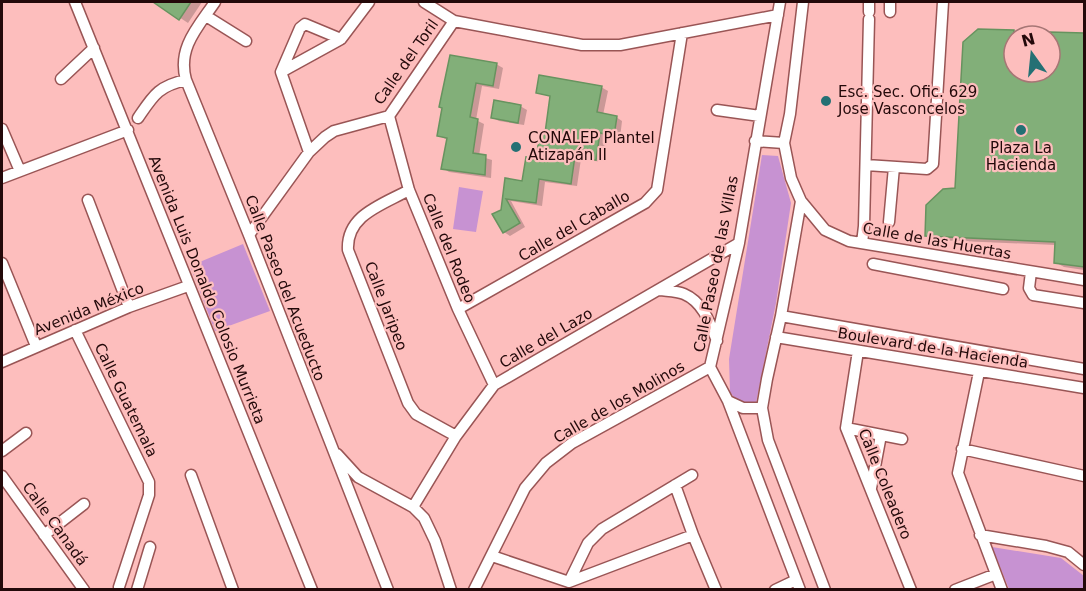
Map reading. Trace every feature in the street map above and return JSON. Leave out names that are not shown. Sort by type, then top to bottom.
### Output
[{"type":"street","name":"Avenida Luis Donaldo Colosio Murrieta","points":[[75,2],[312,590]]},
{"type":"street","name":"Calle Paseo del Acueducto","points":[[215,2],[183,55],[186,80],[388,590]]},
{"type":"street","points":[[281,72],[341,39],[369,2]]},
{"type":"street","points":[[424,2],[454,21]]},
{"type":"street","name":"Calle Paseo de las Villas","points":[[780,2],[739,243],[710,367],[728,401],[798,585]]},
{"type":"street","points":[[803,2],[784,143],[791,178],[801,201],[762,408],[768,440],[825,590]]},
{"type":"street","points":[[866,165],[927,170],[933,164],[943,7]]},
{"type":"street","points":[[862,243],[869,11]]},
{"type":"street","name":"Calle del Toril","points":[[249,235],[309,152],[325,137],[334,131],[389,116],[454,21],[582,45],[620,45],[778,15]]},
{"type":"street","points":[[206,16],[246,41]]},
{"type":"street","points":[[309,152],[281,72],[300,28],[305,24],[341,39]]},
{"type":"street","name":"Calle del Caballo","points":[[458,309],[645,203],[657,190],[682,33]]},
{"type":"street","points":[[61,79],[94,48]]},
{"type":"street","points":[[138,118],[156,92],[186,80]]},
{"type":"street","points":[[717,110],[760,116]]},
{"type":"street","name":"Calle del Rodeo","points":[[389,116],[409,190],[458,309],[494,385]]},
{"type":"street","points":[[2,129],[20,171]]},
{"type":"street","points":[[2,178],[128,130]]},
{"type":"street","points":[[755,141],[784,143]]},
{"type":"street","points":[[890,222],[894,167]]},
{"type":"street","name":"Calle Jaripeo","points":[[409,190],[357,220],[347,238],[348,250],[408,403],[416,414],[456,436]]},
{"type":"street","points":[[88,200],[129,307]]},
{"type":"street","name":"Calle de las Huertas","points":[[801,201],[825,230],[849,241],[1084,280]]},
{"type":"street","name":"Calle del Lazo","points":[[413,507],[456,436],[494,385],[739,243]]},
{"type":"street","points":[[918,273],[921,253]]},
{"type":"street","points":[[2,263],[36,346]]},
{"type":"street","points":[[873,264],[1003,289]]},
{"type":"street","points":[[1031,272],[1029,288],[1033,295],[1084,303]]},
{"type":"street","name":"Avenida México","points":[[2,362],[129,307],[188,286]]},
{"type":"street","points":[[660,290],[684,294],[697,303],[709,321],[717,343]]},
{"type":"street","name":"Boulevard de la Hacienda","points":[[781,316],[1084,369]]},
{"type":"street","name":"Calle Guatemala","points":[[75,330],[149,482],[149,495],[119,587]]},
{"type":"street","name":"Boulevard de la Hacienda","points":[[776,337],[978,376],[1084,388]]},
{"type":"street","name":"Calle Coleadero","points":[[858,351],[846,428],[911,590]]},
{"type":"street","name":"Calle de los Molinos","points":[[474,590],[525,488],[546,463],[572,443],[710,367]]},
{"type":"street","points":[[978,376],[958,473],[1002,590]]},
{"type":"street","points":[[728,401],[744,408],[762,408]]},
{"type":"street","points":[[846,428],[902,439]]},
{"type":"street","points":[[2,451],[26,434]]},
{"type":"street","points":[[870,489],[881,435]]},
{"type":"street","points":[[332,449],[358,477],[413,507],[424,518],[435,541],[451,590]]},
{"type":"street","points":[[962,449],[1084,476]]},
{"type":"street","points":[[191,475],[233,590]]},
{"type":"street","name":"Calle Canadá","points":[[2,476],[84,590]]},
{"type":"street","points":[[569,582],[588,543],[602,529],[692,476]]},
{"type":"street","points":[[675,485],[716,590]]},
{"type":"street","points":[[44,535],[84,504]]},
{"type":"street","points":[[492,556],[569,582],[693,535]]},
{"type":"street","points":[[980,535],[1068,552],[1084,565]]},
{"type":"street","points":[[137,590],[150,547]]},
{"type":"street","points":[[301,590],[305,573]]},
{"type":"street","points":[[955,590],[996,574]]},
{"type":"street","points":[[775,590],[798,585]]},
{"type":"shaded area","points":[[762,155],[778,156],[791,203],[776,303],[756,403],[750,404],[737,401],[730,392],[729,359]]},
{"type":"shaded area","points":[[459,187],[483,191],[476,232],[453,229]]},
{"type":"shaded area","points":[[243,244],[270,311],[215,331],[190,266]]},
{"type":"shaded area","points":[[992,547],[1061,558],[1084,576],[1084,589],[1009,589]]},
{"type":"building","points":[[153,2],[191,2],[179,20]]},
{"type":"building","name":"Plaza La Hacienda","points":[[978,29],[1002,30],[1002,84],[1062,84],[1062,32],[1084,33],[1084,267],[1054,263],[1055,242],[925,236],[926,205],[943,189],[955,188],[963,42]]},
{"type":"building","points":[[450,55],[497,63],[493,86],[476,83],[470,117],[478,119],[473,153],[486,155],[485,175],[441,169],[447,138],[437,136],[442,108],[439,107]]},
{"type":"building","points":[[539,75],[602,86],[597,112],[617,116],[614,136],[600,133],[596,160],[575,156],[571,184],[539,179],[536,203],[506,199],[520,223],[503,233],[492,214],[501,210],[505,178],[522,181],[526,157],[536,159],[540,132],[545,133],[550,96],[536,93]]},
{"type":"building","points":[[494,100],[521,105],[518,123],[491,118]]},
{"type":"place","name":"Esc. Sec. Ofic. 629 Jose Vasconcelos","points":[[826,101]]},
{"type":"place","name":"Plaza La Hacienda","points":[[1021,130]]},
{"type":"place","name":"CONALEP Plantel Atizapán II","points":[[516,147]]}]
